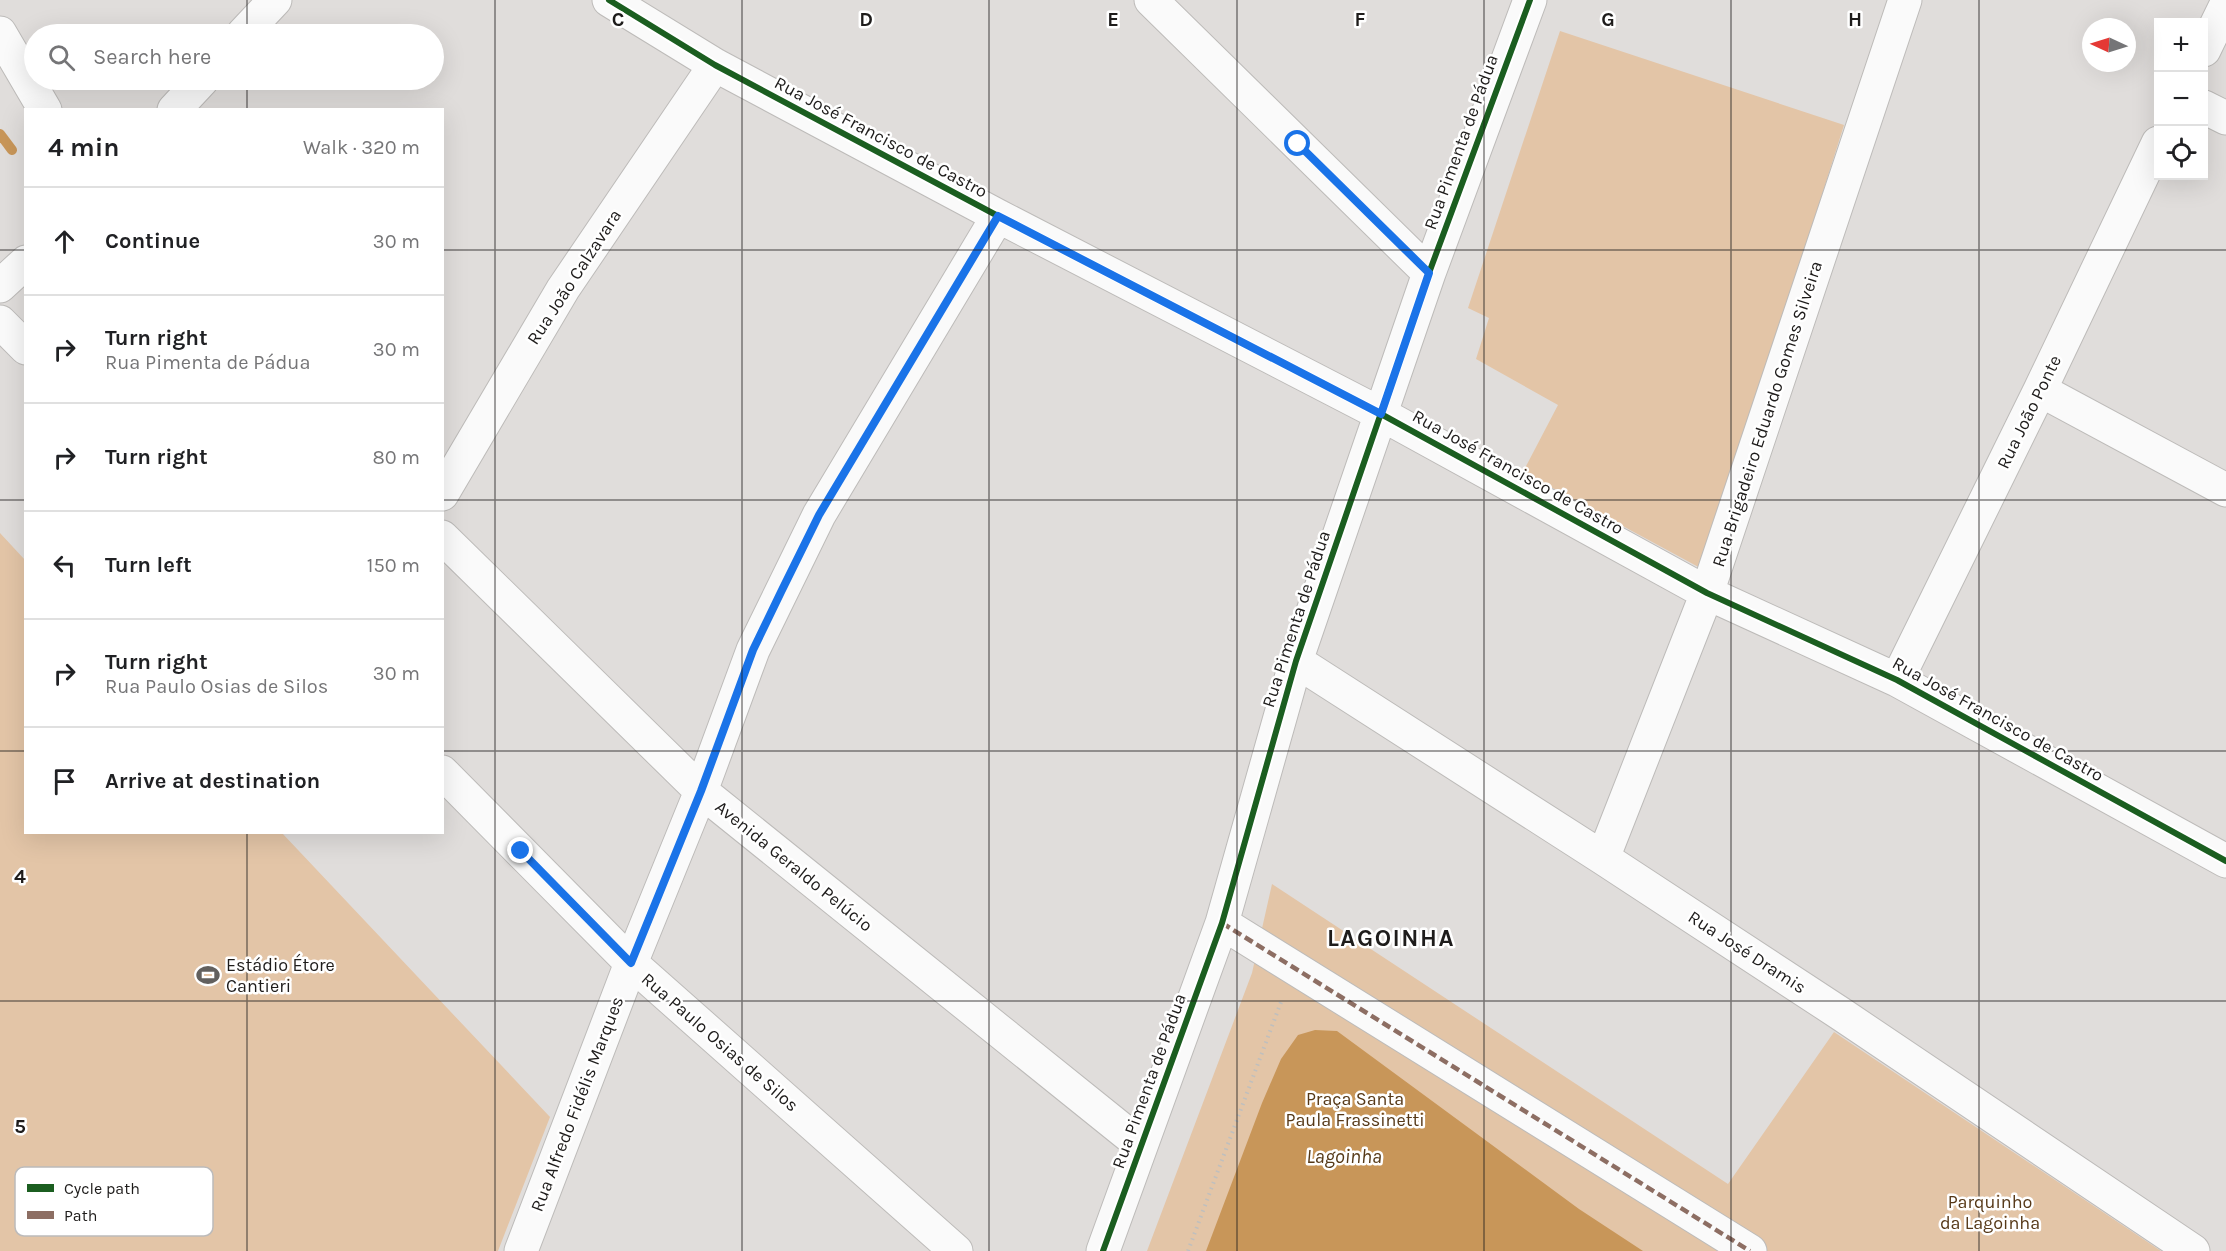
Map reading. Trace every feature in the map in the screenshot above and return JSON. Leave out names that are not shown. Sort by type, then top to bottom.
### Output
[{"type":"street","points":[[252,24],[275,0]]},
{"type":"street","name":"Rua José Francisco de Castro","points":[[609,0],[715,65],[998,216],[1381,414],[1707,593],[1897,680],[2226,861]]},
{"type":"street","points":[[1151,0],[1429,273]]},
{"type":"street","name":"Rua Pimenta de Pádua","points":[[1103,1251],[1222,923],[1296,661],[1429,273],[1530,0]]},
{"type":"street","name":"Rua Brigadeiro Eduardo Gomes Silveira","points":[[1603,858],[1707,593],[1905,0]]},
{"type":"street","points":[[2208,42],[2226,5]]},
{"type":"street","points":[[0,33],[24,74]]},
{"type":"street","name":"Rua João Calzavara","points":[[444,491],[563,289],[715,65]]},
{"type":"street","points":[[33,90],[44,108]]},
{"type":"street","points":[[176,108],[193,90]]},
{"type":"street","points":[[2208,108],[2226,118]]},
{"type":"street","name":"Rua João Ponte","points":[[1897,680],[2040,390],[2154,150]]},
{"type":"street","name":"Rua Alfredo Fidélis Marques","points":[[521,1251],[631,963],[701,791],[753,650],[819,515],[998,216]]},
{"type":"street","points":[[0,286],[24,264]]},
{"type":"street","points":[[0,322],[24,346]]},
{"type":"street","points":[[2040,390],[2226,490]]},
{"type":"street","name":"Avenida Geraldo Pelúcio","points":[[444,539],[701,791],[1141,1145]]},
{"type":"street","name":"Rua José Dramis","points":[[1296,661],[1851,1021],[2193,1251]]},
{"type":"street","name":"Rua Paulo Osias de Silos","points":[[444,774],[631,963],[957,1251]]},
{"type":"street","points":[[1222,923],[1750,1251]]},
{"type":"path","points":[[1188,1251],[1294,968]]},
{"type":"green space","points":[[1560,31],[1844,125],[1704,570],[1523,472],[1558,405],[1476,359],[1489,318],[1468,308]]},
{"type":"green space","name":"Estádio Étore Cantieri","points":[[0,533],[24,559],[24,834],[283,834],[550,1117],[498,1251],[0,1251]]},
{"type":"green space","name":"Praça Santa Paula Frassinetti","points":[[1272,884],[1728,1184],[1834,1032],[2161,1251],[1147,1251],[1252,973]]},
{"type":"water","name":"Lagoinha","points":[[1315,1030],[1337,1031],[1579,1209],[1643,1251],[1206,1251],[1281,1059],[1298,1035]]},
{"type":"waterway","points":[[0,134],[12,150]]},
{"type":"marked path","points":[[1222,923],[1750,1251]]},
{"type":"cycle path","points":[[609,0],[715,65],[998,216],[1381,414],[1707,593],[1897,680],[2226,861]]},
{"type":"cycle path","points":[[1103,1251],[1222,923],[1296,661],[1429,273],[1530,0]]},
{"type":"place","name":"Estádio Étore Cantieri","points":[[208,975]]},
{"type":"district","name":"LAGOINHA","points":[[1391,938]]},
{"type":"route","points":[[521,851],[631,963],[701,791],[753,650],[781,592],[819,515],[998,216],[1381,414],[1429,273],[1298,144]]},
{"type":"park label","name":"Parquinho da Lagoinha","points":[[1990,1212]]}]
